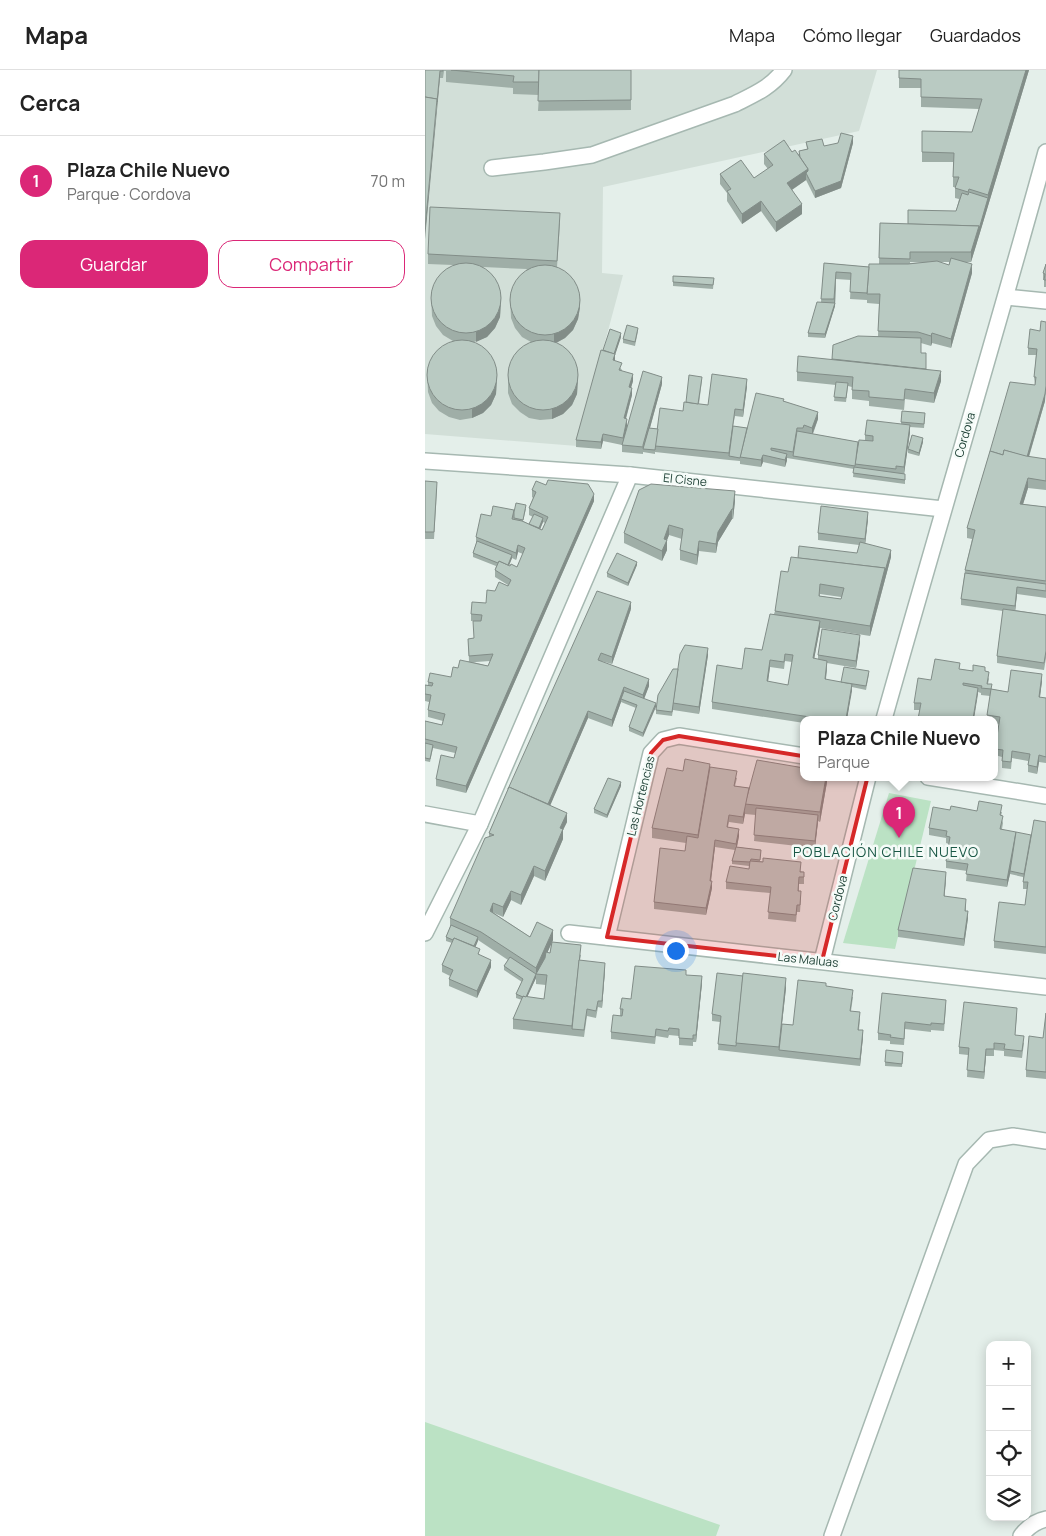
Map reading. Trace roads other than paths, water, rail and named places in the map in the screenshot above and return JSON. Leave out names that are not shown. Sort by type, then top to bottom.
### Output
[{"type":"street","points":[[492,168],[592,154],[735,104],[757,94],[775,82],[784,70]]},
{"type":"street","name":"Cordova","points":[[885,716],[1046,152]]},
{"type":"street","points":[[1006,297],[1046,301]]},
{"type":"street","name":"El Cisne","points":[[425,461],[630,474],[943,509]]},
{"type":"street","points":[[425,933],[480,824],[630,474]]},
{"type":"street","name":"Las Hortencias","points":[[607,937],[651,753],[663,740],[679,736],[800,755]]},
{"type":"street","name":"Cordova","points":[[822,962],[867,781]]},
{"type":"street","points":[[953,781],[1046,796]]},
{"type":"street","points":[[425,814],[480,824]]},
{"type":"street","name":"Las Maluas","points":[[569,933],[1046,987]]},
{"type":"street","points":[[833,1536],[966,1164],[989,1140],[1013,1136],[1046,1141]]},
{"type":"street","points":[[1021,1536],[1026,1529],[1042,1519],[1046,1519]]},
{"type":"place","name":"Plaza Chile Nuevo","points":[[899,838]]},
{"type":"district","name":"POBLACIÓN CHILE NUEVO","points":[[886,852]]}]
